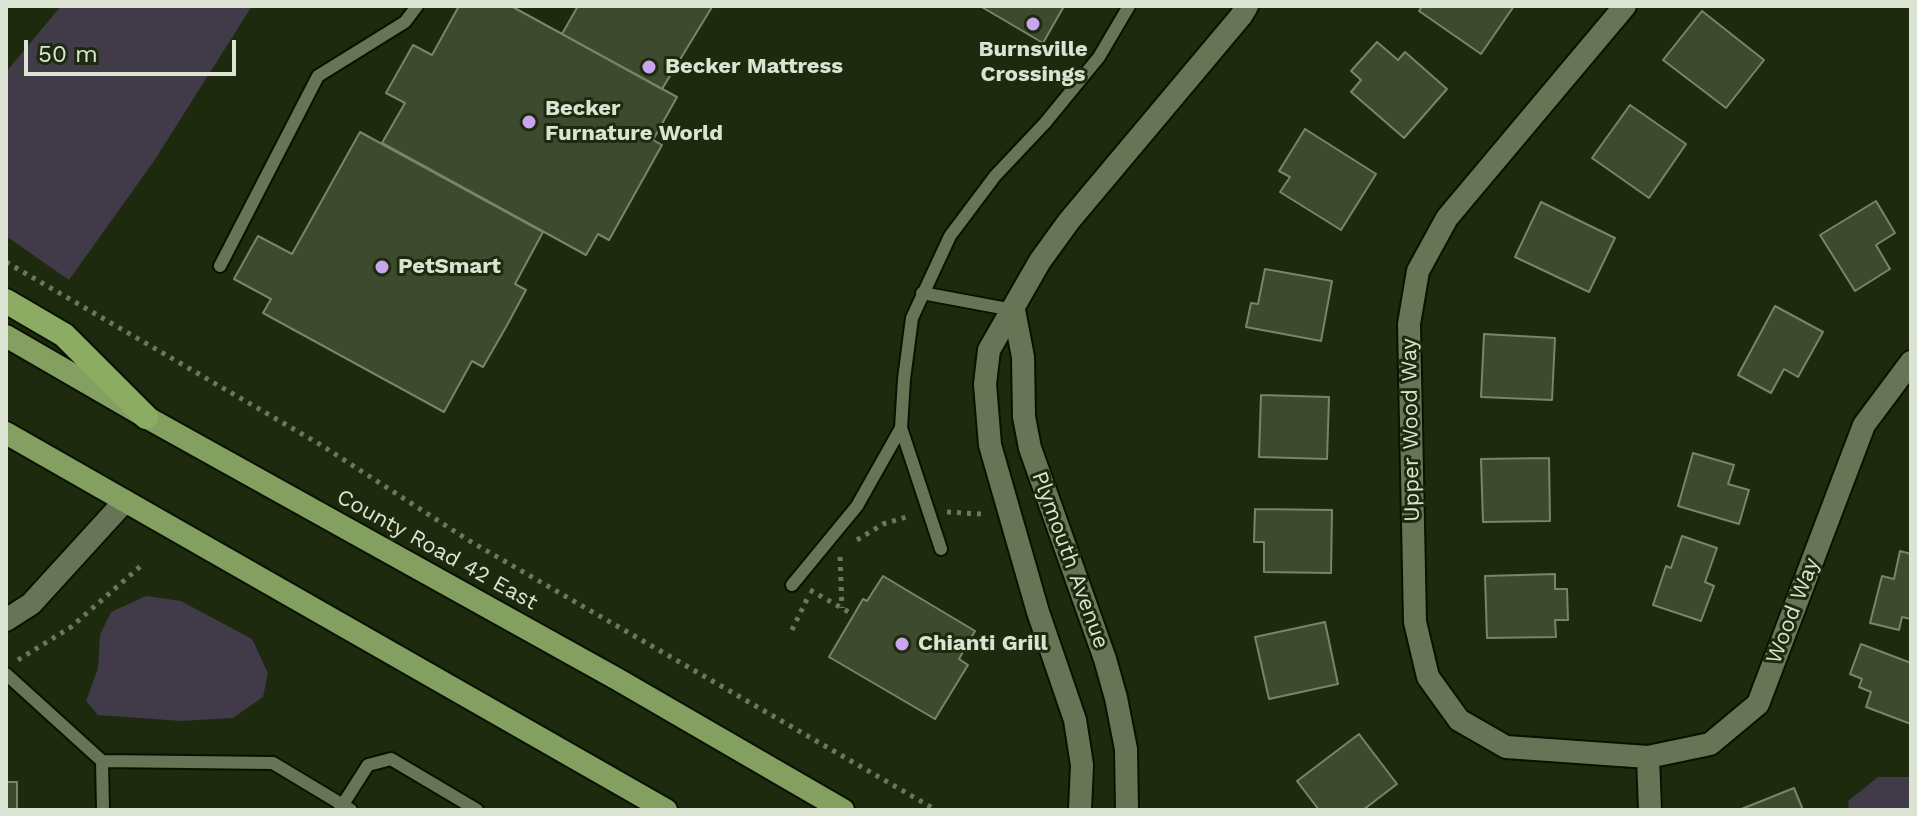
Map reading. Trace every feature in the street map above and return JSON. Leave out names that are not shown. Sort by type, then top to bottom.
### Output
[{"type":"highway","points":[[6,301],[64,335],[146,417]]},
{"type":"highway","name":"County Road 42 East","points":[[6,336],[603,671],[843,810]]},
{"type":"highway","points":[[6,433],[666,810]]},
{"type":"street","name":"Plymouth Avenue","points":[[1080,810],[1082,765],[1075,720],[1038,612],[990,445],[985,384],[989,350],[1040,261],[1069,221],[1247,6]]},
{"type":"street","name":"Upper Wood Way","points":[[1625,6],[1447,218],[1418,271],[1409,324],[1415,622],[1428,677],[1459,720],[1506,747],[1648,757]]},
{"type":"street","name":"Plymouth Avenue","points":[[1014,310],[1023,357],[1024,417],[1030,448],[1116,698],[1126,749],[1127,810]]},
{"type":"street","name":"Wood Way","points":[[1648,757],[1710,744],[1758,704],[1864,425],[1911,362]]},
{"type":"street","points":[[6,620],[31,604],[125,501]]},
{"type":"street","points":[[1648,757],[1650,810]]},
{"type":"lane","points":[[220,266],[318,76],[405,22],[417,6]]},
{"type":"lane","points":[[941,549],[901,428],[912,318],[950,236],[995,176],[1045,123],[1099,57],[1129,6]]},
{"type":"lane","points":[[922,293],[1014,310]]},
{"type":"lane","points":[[792,585],[857,506],[901,428]]},
{"type":"lane","points":[[6,674],[102,761],[273,763],[344,808],[368,765],[391,759],[477,810]]},
{"type":"lane","points":[[102,761],[103,810]]},
{"type":"path","points":[[6,262],[321,445],[468,540],[936,810]]},
{"type":"path","points":[[830,566],[859,539],[883,524],[930,512],[981,514]]},
{"type":"path","points":[[840,555],[842,608]]},
{"type":"path","points":[[15,661],[71,627],[143,564]]},
{"type":"path","points":[[792,630],[819,578]]},
{"type":"path","points":[[792,585],[811,590],[854,615]]},
{"type":"shaded area","points":[[61,6],[252,6],[154,161],[69,280],[6,236],[6,72]]},
{"type":"shaded area","points":[[146,596],[181,601],[252,639],[268,673],[263,697],[233,718],[181,721],[98,715],[86,701],[98,668],[100,635],[111,612]]},
{"type":"shaded area","points":[[1878,777],[1911,777],[1911,810],[1849,810],[1848,801]]},
{"type":"building","name":"Becker Furnature World","points":[[459,6],[511,6],[677,97],[653,140],[662,145],[609,240],[598,234],[586,255],[382,143],[405,103],[386,93],[413,45],[432,55]]},
{"type":"building","name":"Becker Mattress","points":[[578,6],[712,7],[662,89],[562,34]]},
{"type":"building","name":"Burnsville Crossings","points":[[980,6],[1064,6],[1043,43]]},
{"type":"building","points":[[1422,6],[1514,6],[1481,54],[1419,11]]},
{"type":"building","points":[[1702,11],[1764,60],[1726,108],[1663,60]]},
{"type":"building","points":[[1377,42],[1398,60],[1405,52],[1447,89],[1404,138],[1351,92],[1361,80],[1351,71]]},
{"type":"building","points":[[1630,105],[1686,144],[1649,198],[1592,158]]},
{"type":"building","points":[[1305,129],[1376,174],[1341,230],[1280,192],[1290,177],[1279,171]]},
{"type":"building","name":"PetSmart","points":[[360,132],[543,232],[515,284],[526,290],[506,327],[483,367],[472,361],[444,412],[263,313],[271,299],[234,279],[258,236],[292,254]]},
{"type":"building","points":[[1876,201],[1895,233],[1876,245],[1890,269],[1855,291],[1820,235]]},
{"type":"building","points":[[1541,202],[1615,238],[1589,292],[1515,257]]},
{"type":"building","points":[[1265,269],[1332,281],[1321,341],[1246,327],[1251,303],[1258,304]]},
{"type":"building","points":[[1775,306],[1823,332],[1798,377],[1784,369],[1771,393],[1738,375]]},
{"type":"building","points":[[1484,334],[1555,338],[1552,400],[1481,397]]},
{"type":"building","points":[[1261,395],[1329,397],[1327,459],[1259,457]]},
{"type":"building","points":[[1693,453],[1734,465],[1728,484],[1749,490],[1739,524],[1678,506]]},
{"type":"building","points":[[1549,458],[1550,521],[1483,522],[1481,459]]},
{"type":"building","points":[[1255,509],[1332,510],[1331,573],[1264,572],[1264,542],[1254,542]]},
{"type":"building","points":[[1682,536],[1717,548],[1705,582],[1714,586],[1701,621],[1653,605],[1666,566],[1671,568]]},
{"type":"building","points":[[1900,551],[1911,554],[1911,619],[1902,617],[1899,630],[1870,623],[1882,576],[1894,579]]},
{"type":"building","points":[[1555,574],[1555,589],[1567,589],[1568,620],[1555,620],[1556,637],[1487,638],[1485,576]]},
{"type":"building","name":"Chianti Grill","points":[[883,576],[975,631],[959,659],[968,665],[935,719],[829,657],[863,599],[867,601]]},
{"type":"building","points":[[1325,622],[1338,684],[1269,699],[1255,637]]},
{"type":"building","points":[[1861,644],[1911,663],[1911,724],[1866,707],[1871,692],[1859,687],[1862,679],[1850,674]]},
{"type":"building","points":[[1359,734],[1397,784],[1363,810],[1319,810],[1297,781]]},
{"type":"building","points":[[6,782],[17,782],[17,810],[6,810]]},
{"type":"building","points":[[1794,788],[1803,810],[1739,810]]},
{"type":"place","name":"Burnsville Crossings","points":[[1033,24]]},
{"type":"place","name":"Becker Mattress","points":[[649,67]]},
{"type":"place","name":"Becker Furnature World","points":[[529,122]]},
{"type":"place","name":"PetSmart","points":[[382,267]]},
{"type":"place","name":"Chianti Grill","points":[[902,644]]}]
